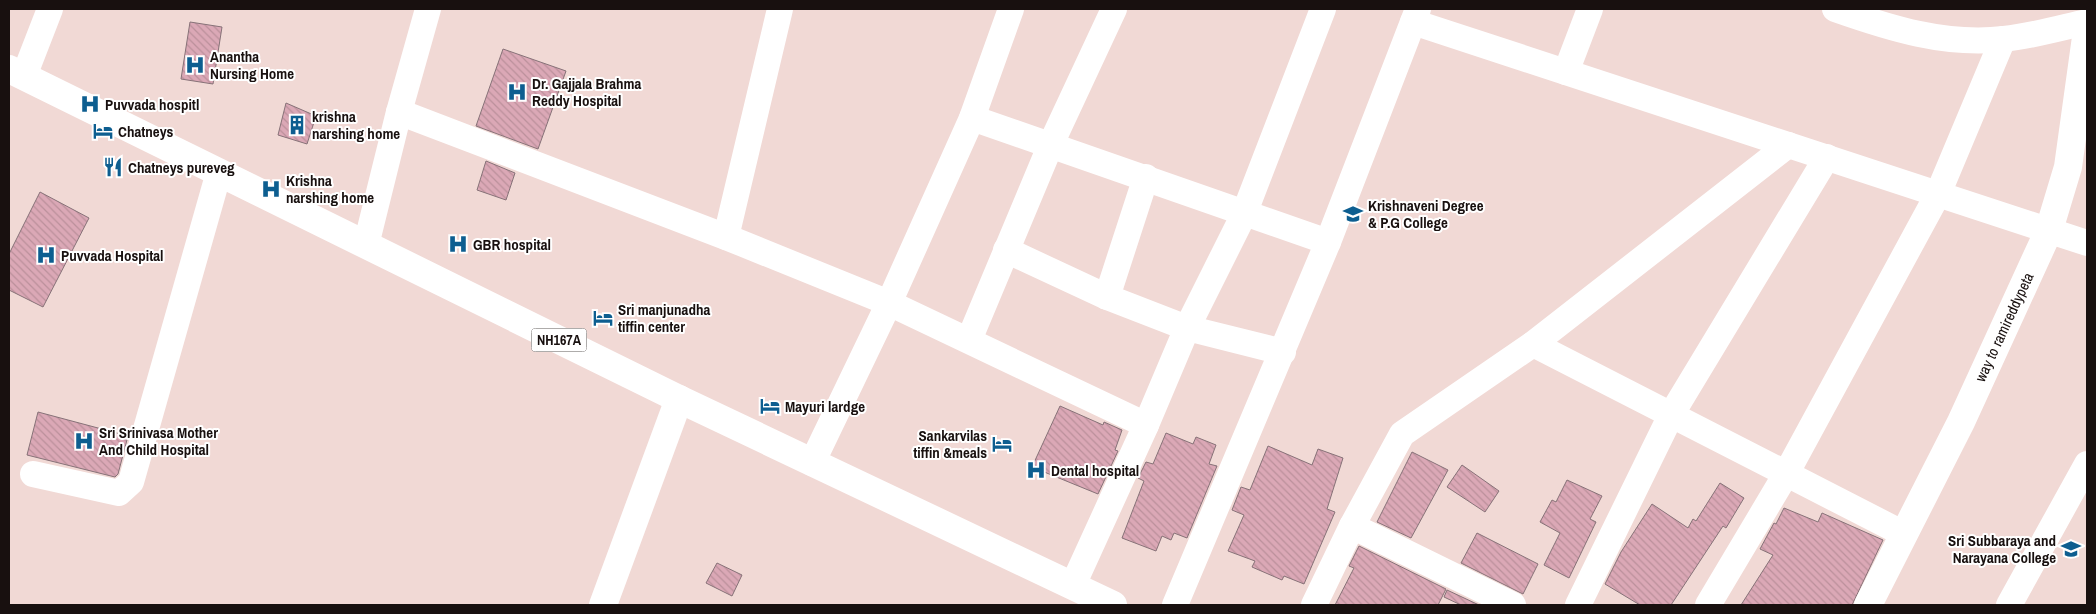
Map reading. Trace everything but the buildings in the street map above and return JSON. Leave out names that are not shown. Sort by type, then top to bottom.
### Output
[{"type":"main road","name":"way to ramireddypeta","points":[[1868,605],[1961,422],[2048,230],[2068,167],[2087,30]]},
{"type":"main road","name":"NH167A","points":[[13,72],[679,399],[1113,605]]},
{"type":"main road","points":[[603,605],[679,399]]},
{"type":"street","points":[[13,72],[50,9]]},
{"type":"street","points":[[365,244],[428,9]]},
{"type":"street","points":[[726,237],[780,9]]},
{"type":"street","points":[[812,463],[890,303],[972,118],[1011,9]]},
{"type":"street","points":[[968,340],[1051,144],[1114,9]]},
{"type":"street","points":[[1073,585],[1146,425],[1187,328],[1244,214],[1323,9]]},
{"type":"street","points":[[1566,72],[1590,9]]},
{"type":"street","points":[[1835,9],[1892,29],[1925,36],[2004,39],[2087,22]]},
{"type":"street","points":[[1175,605],[1328,242],[1415,15],[1566,72],[2087,243]]},
{"type":"street","points":[[1708,605],[1786,474],[1938,194],[2004,39]]},
{"type":"street","points":[[399,112],[726,237],[890,303],[1146,425]]},
{"type":"street","points":[[972,118],[1146,177],[1244,214],[1328,242]]},
{"type":"street","points":[[1314,605],[1352,526],[1402,434],[1533,344],[1788,145]]},
{"type":"street","points":[[1578,605],[1671,415],[1827,158]]},
{"type":"street","points":[[33,474],[119,493],[131,482],[219,172]]},
{"type":"street","points":[[1107,297],[1146,177]]},
{"type":"street","points":[[1006,250],[1107,297],[1187,328],[1283,352]]},
{"type":"street","points":[[1533,344],[1904,534]]},
{"type":"street","points":[[2009,605],[2087,464]]},
{"type":"street","points":[[1352,526],[1513,605]]},
{"type":"place","name":"Anantha Nursing Home","points":[[195,65]]},
{"type":"place","name":"Dr. Gajjala Brahma Reddy Hospital","points":[[517,92]]},
{"type":"place","name":"Puvvada hospitl","points":[[90,104]]},
{"type":"place","name":"krishna narshing home","points":[[297,125]]},
{"type":"place","name":"Chatneys","points":[[103,131]]},
{"type":"place","name":"Chatneys pureveg","points":[[113,167]]},
{"type":"place","name":"Krishna narshing home","points":[[271,189]]},
{"type":"place","name":"Krishnaveni Degree & P.G College","points":[[1353,214]]},
{"type":"place","name":"GBR hospital","points":[[458,244]]},
{"type":"place","name":"Puvvada Hospital","points":[[46,255]]},
{"type":"place","name":"Sri manjunadha tiffin center","points":[[603,318]]},
{"type":"place","name":"Mayuri lardge","points":[[770,406]]},
{"type":"place","name":"Sri Srinivasa Mother And Child Hospital","points":[[84,441]]},
{"type":"place","name":"Sankarvilas tiffin &meals","points":[[1002,444]]},
{"type":"place","name":"Dental hospital","points":[[1036,470]]},
{"type":"place","name":"Sri Subbaraya and Narayana College","points":[[2071,549]]}]
